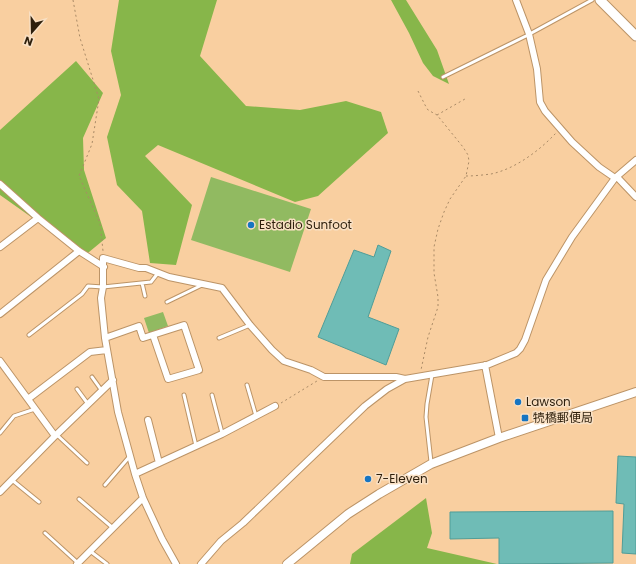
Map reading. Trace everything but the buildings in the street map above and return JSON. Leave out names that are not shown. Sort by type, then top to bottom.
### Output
[{"type":"main road","points":[[600,0],[636,36]]},
{"type":"street","points":[[516,0],[529,34],[537,69],[540,102],[572,142],[599,167],[616,177],[636,197]]},
{"type":"street","points":[[201,564],[221,541],[243,523],[365,406],[388,389],[405,379],[485,365],[507,357],[520,349],[525,340],[546,280],[572,237],[616,177],[636,160]]},
{"type":"street","points":[[0,184],[38,218],[79,251],[104,267]]},
{"type":"street","points":[[0,247],[38,218]]},
{"type":"street","points":[[0,314],[79,251]]},
{"type":"street","points":[[176,564],[143,498],[118,412],[107,350],[101,298],[104,267],[103,258],[139,268],[146,268],[169,277],[222,288],[250,325],[284,361],[311,370],[324,377],[396,377],[405,379]]},
{"type":"street","points":[[106,338],[139,326],[143,338],[184,325],[199,370],[168,379],[153,335]]},
{"type":"street","points":[[28,399],[90,352],[107,350]]},
{"type":"street","points":[[0,362],[56,435]]},
{"type":"street","points":[[485,365],[499,438]]},
{"type":"street","points":[[1,488],[12,480],[113,380]]},
{"type":"street","points":[[287,564],[348,514],[431,464],[499,438],[636,392]]},
{"type":"street","points":[[135,474],[222,434],[275,406]]},
{"type":"street","points":[[148,420],[159,463]]},
{"type":"street","points":[[78,564],[143,498]]},
{"type":"lane","points":[[443,77],[529,34],[592,0]]},
{"type":"lane","points":[[29,335],[82,294],[88,286],[103,287],[151,282],[158,273]]},
{"type":"lane","points":[[142,283],[145,296]]},
{"type":"lane","points":[[167,302],[204,284]]},
{"type":"lane","points":[[219,338],[250,325]]},
{"type":"lane","points":[[431,464],[426,417],[427,399],[432,374]]},
{"type":"lane","points":[[92,377],[102,391]]},
{"type":"lane","points":[[247,385],[256,416]]},
{"type":"lane","points":[[77,389],[88,404]]},
{"type":"lane","points":[[184,395],[196,446]]},
{"type":"lane","points":[[212,395],[222,434]]},
{"type":"lane","points":[[0,433],[14,416],[35,408]]},
{"type":"lane","points":[[56,435],[87,463]]},
{"type":"lane","points":[[105,485],[130,456]]},
{"type":"lane","points":[[12,480],[39,502]]},
{"type":"lane","points":[[80,499],[113,528]]},
{"type":"lane","points":[[45,534],[78,564]]},
{"type":"lane","points":[[90,551],[107,564]]},
{"type":"path","points":[[73,0],[80,38],[99,99],[92,144],[79,176],[100,223],[103,258]]},
{"type":"path","points":[[418,91],[428,110],[437,115],[464,147],[469,161],[466,176],[450,199],[438,229],[434,247],[434,273],[438,307],[436,317],[428,337],[420,376]]},
{"type":"path","points":[[437,115],[465,99]]},
{"type":"path","points":[[466,176],[491,174],[514,165],[539,148],[561,129]]},
{"type":"path","points":[[275,406],[324,377]]},
{"type":"green space","points":[[119,0],[217,0],[200,56],[246,106],[300,110],[346,101],[381,112],[388,133],[318,196],[295,202],[158,145],[145,156],[192,205],[176,265],[150,263],[142,211],[117,185],[107,137],[121,95],[111,51]]},
{"type":"green space","points":[[391,0],[406,0],[437,50],[449,84],[433,76],[423,63]]},
{"type":"green space","points":[[76,61],[103,93],[83,138],[84,170],[106,238],[83,257],[51,231],[0,195],[0,130]]},
{"type":"green space","name":"Estadio Sunfoot","points":[[211,177],[311,209],[290,272],[191,240]]},
{"type":"green space","points":[[163,312],[168,326],[149,333],[144,318]]},
{"type":"green space","points":[[426,498],[432,533],[427,548],[497,564],[350,564],[352,554]]},
{"type":"place","name":"Estadio Sunfoot","points":[[251,225]]},
{"type":"place","name":"Lawson","points":[[518,402]]},
{"type":"place","name":"㸿橋郵便局","points":[[525,418]]},
{"type":"place","name":"7-Eleven","points":[[368,479]]}]
